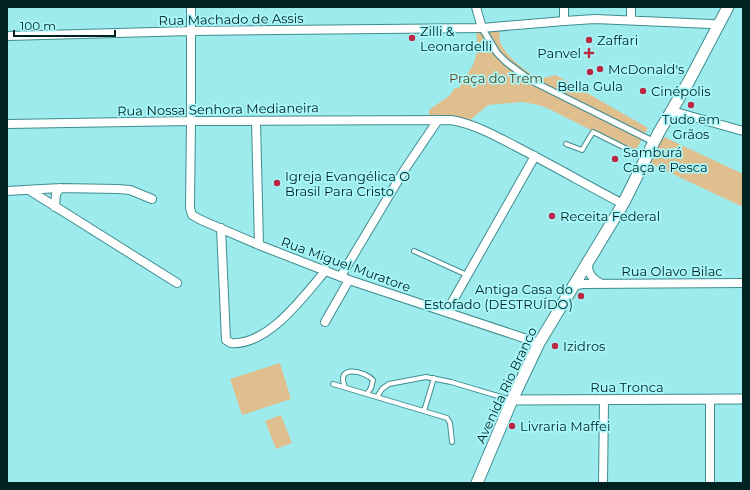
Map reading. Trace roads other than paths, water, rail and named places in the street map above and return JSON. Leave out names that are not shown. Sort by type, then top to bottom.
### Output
[{"type":"main road","name":"Avenida Rio Branco","points":[[477,483],[512,400],[539,343],[572,286],[623,204],[654,142],[728,7]]},
{"type":"street","points":[[191,7],[191,121]]},
{"type":"street","points":[[476,7],[482,28],[489,41],[502,57],[530,80],[654,142]]},
{"type":"street","points":[[564,7],[564,21]]},
{"type":"street","points":[[631,7],[631,20]]},
{"type":"street","name":"Rua Machado de Assis","points":[[7,36],[191,31],[482,28],[595,19],[718,25]]},
{"type":"street","points":[[672,111],[743,131]]},
{"type":"street","points":[[325,322],[345,278],[434,120]]},
{"type":"street","name":"Rua Nossa Senhora Medianeira","points":[[7,124],[191,121],[451,120],[472,125],[535,156],[623,204]]},
{"type":"street","name":"Rua Miguel Muratore","points":[[191,121],[190,208],[192,215],[259,245],[345,278],[539,343]]},
{"type":"street","points":[[256,121],[259,245]]},
{"type":"street","points":[[447,312],[535,156]]},
{"type":"street","points":[[55,207],[56,194],[60,188]]},
{"type":"street","points":[[7,191],[60,188],[118,189],[130,190],[152,199]]},
{"type":"street","points":[[29,190],[177,283]]},
{"type":"street","points":[[221,228],[226,340],[232,343],[237,344],[250,342],[266,333],[298,304],[326,270]]},
{"type":"street","points":[[588,261],[590,275],[600,283]]},
{"type":"street","name":"Rua Olavo Bilac","points":[[572,286],[600,283],[743,283]]},
{"type":"street","points":[[710,399],[710,483]]},
{"type":"street","name":"Rua Tronca","points":[[512,400],[743,399]]},
{"type":"street","points":[[603,483],[604,400]]},
{"type":"lane","points":[[566,144],[583,149],[593,132],[646,158]]},
{"type":"lane","points":[[414,251],[468,275]]},
{"type":"lane","points":[[345,387],[342,381],[344,374],[349,372],[362,374],[373,380],[371,388],[367,394]]},
{"type":"lane","points":[[377,397],[382,389],[389,384],[426,377],[512,400]]},
{"type":"lane","points":[[424,411],[434,378]]},
{"type":"lane","points":[[333,384],[447,418],[450,423],[452,442]]},
{"type":"place","name":"Zilli & Leonardelli","points":[[412,38]]},
{"type":"place","name":"Zaffari","points":[[589,40]]},
{"type":"place","name":"Panvel","points":[[589,53]]},
{"type":"place","name":"McDonald's","points":[[600,69]]},
{"type":"place","name":"Bella Gula","points":[[590,72]]},
{"type":"place","name":"Cinépolis","points":[[643,91]]},
{"type":"place","name":"Tudo em Grãos","points":[[691,105]]},
{"type":"place","name":"Samburá Caça e Pesca","points":[[615,159]]},
{"type":"place","name":"Igreja Evangélica O Brasil Para Cristo","points":[[277,183]]},
{"type":"place","name":"Receita Federal","points":[[552,216]]},
{"type":"place","name":"Antiga Casa do Estofado (DESTRUÍDO)","points":[[581,296]]},
{"type":"place","name":"Izidros","points":[[555,346]]},
{"type":"place","name":"Livraria Maffei","points":[[512,426]]},
{"type":"park label","name":"Praça do Trem","points":[[496,78]]}]
